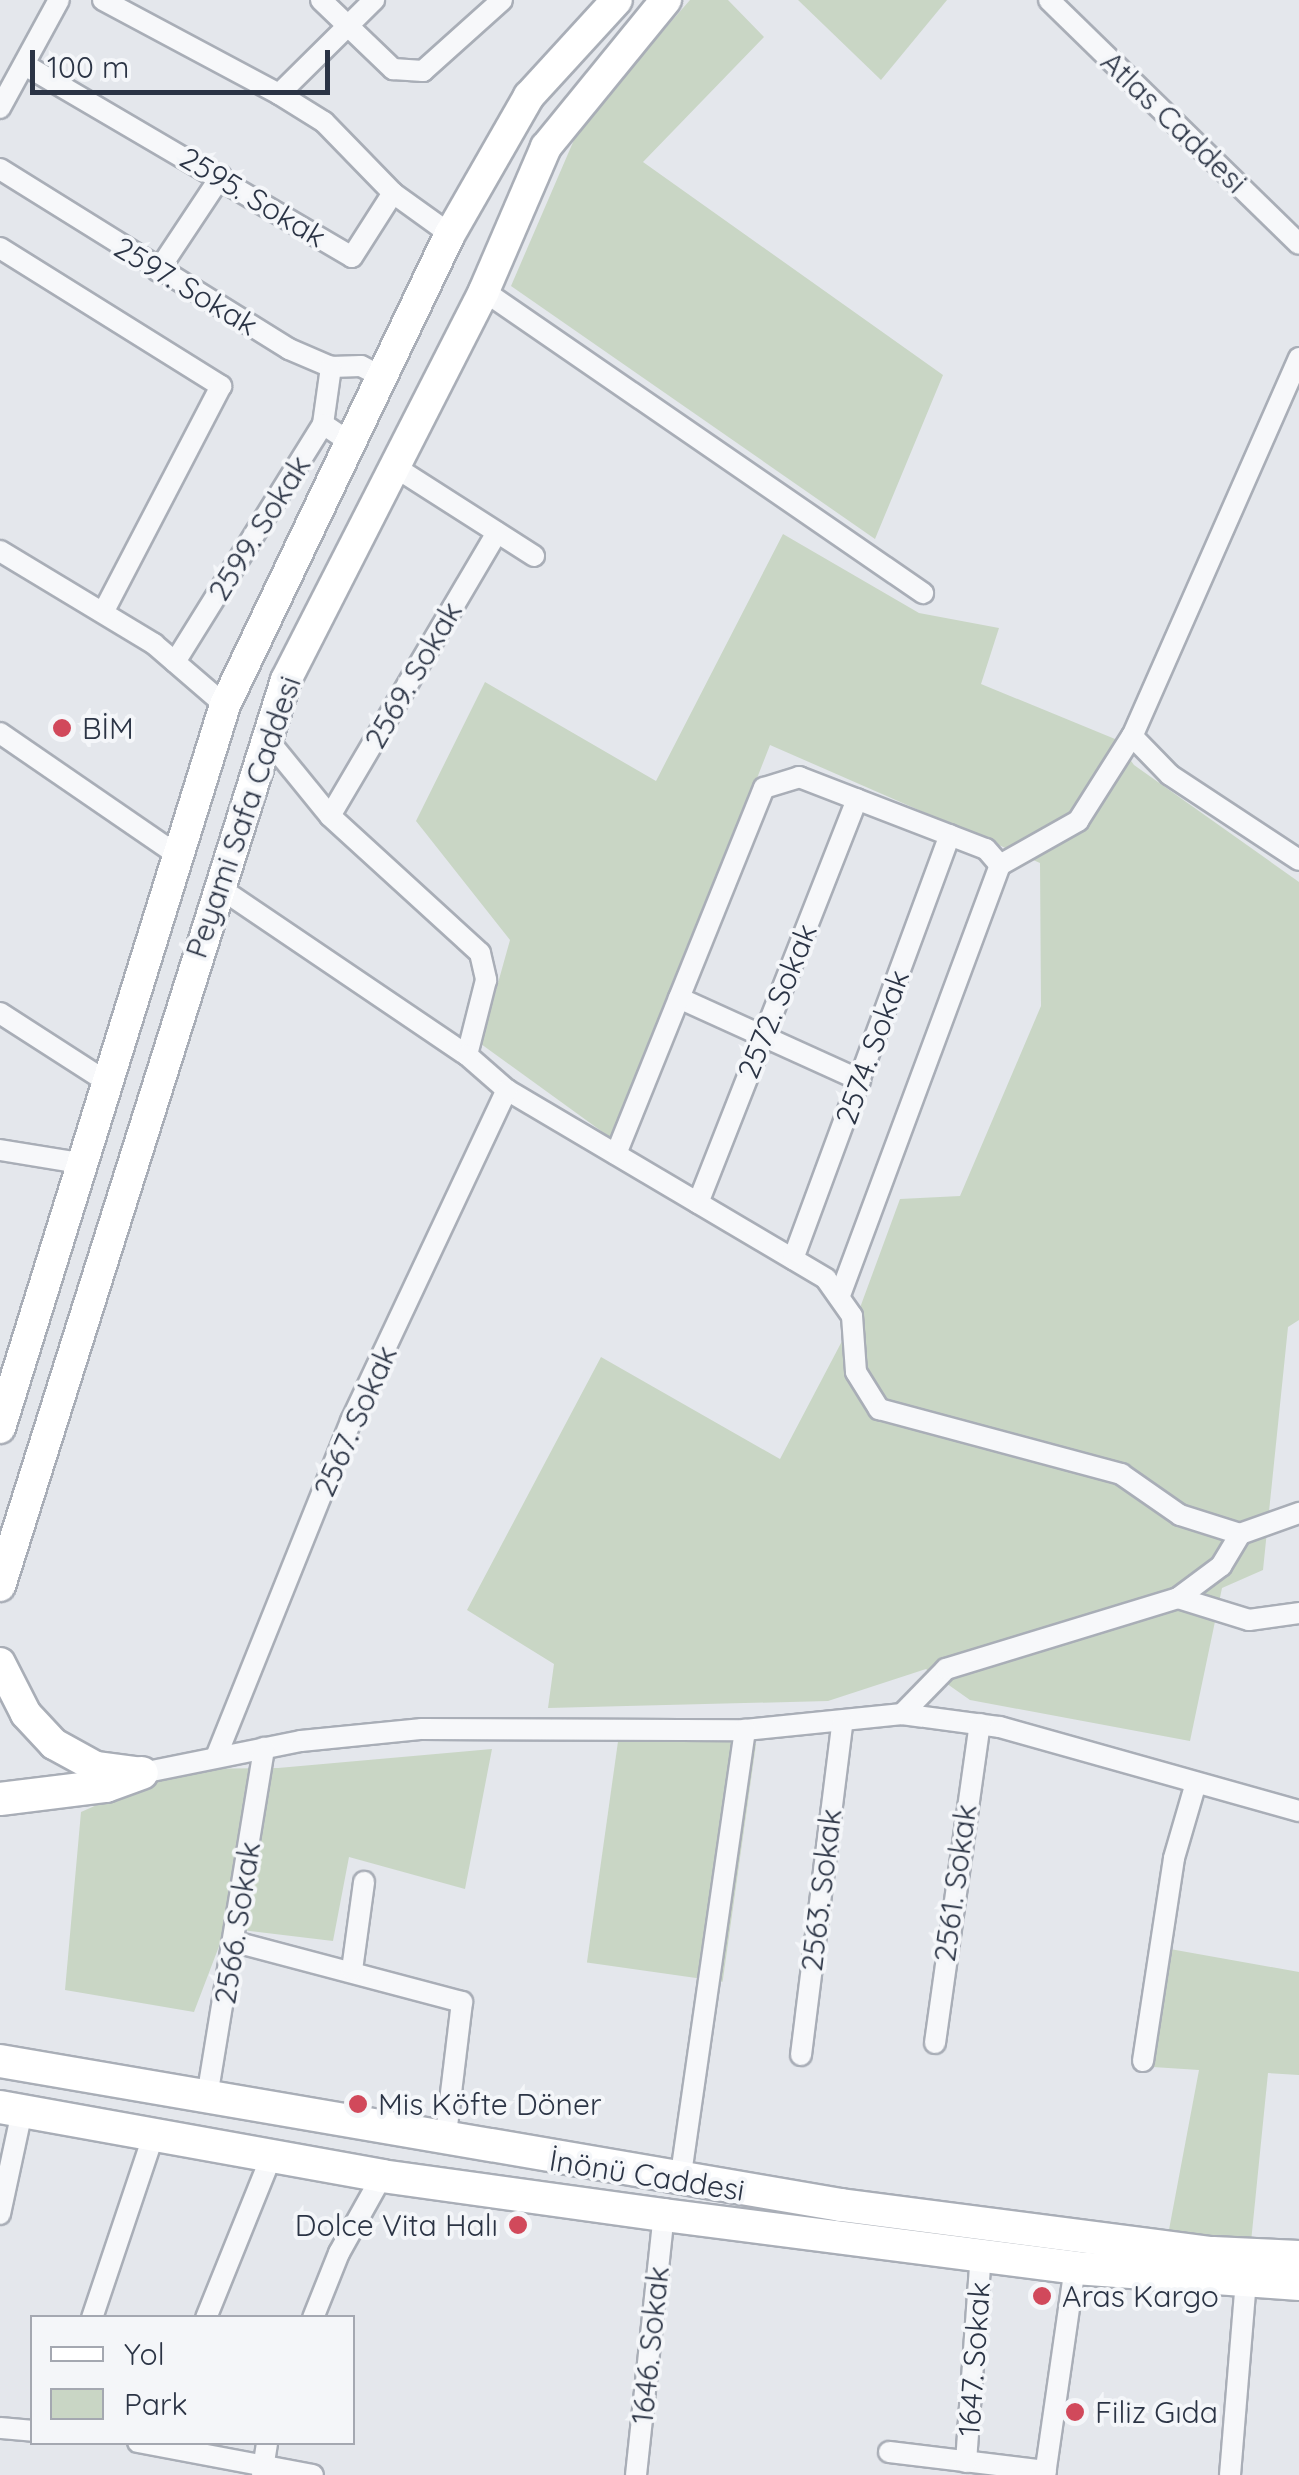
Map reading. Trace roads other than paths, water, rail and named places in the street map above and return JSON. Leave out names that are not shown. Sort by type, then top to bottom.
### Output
[{"type":"main road","name":"Peyami Safa Caddesi","points":[[0,1428],[104,1080],[225,705],[354,445],[450,234],[529,96],[617,0]]},
{"type":"main road","name":"Peyami Safa Caddesi","points":[[0,1586],[264,735],[484,291],[546,147],[666,0]]},
{"type":"main road","points":[[0,1663],[26,1714],[54,1744],[96,1767],[142,1773]]},
{"type":"main road","points":[[0,1800],[106,1786],[142,1773]]},
{"type":"main road","name":"İnönü Caddesi","points":[[0,2061],[680,2181],[1213,2253],[1299,2257]]},
{"type":"main road","name":"İnönü Caddesi","points":[[11,2109],[153,2138],[382,2176],[664,2215],[1074,2268],[1299,2284]]},
{"type":"main road","points":[[1252,2283],[1299,2303]]},
{"type":"street","points":[[0,108],[59,0]]},
{"type":"street","points":[[103,0],[324,122],[393,193],[450,234]]},
{"type":"street","points":[[321,0],[350,23],[393,69],[423,71],[502,0]]},
{"type":"street","points":[[279,94],[374,0]]},
{"type":"street","name":"Atlas Caddesi","points":[[1049,0],[1299,244]]},
{"type":"street","name":"2595. Sokak","points":[[25,65],[221,176],[352,257],[393,193]]},
{"type":"street","name":"2597. Sokak","points":[[0,169],[158,271],[331,367],[362,366],[383,377]]},
{"type":"street","points":[[158,271],[221,176]]},
{"type":"street","points":[[0,248],[221,386],[104,611]]},
{"type":"street","points":[[484,291],[923,593]]},
{"type":"street","points":[[839,1297],[1000,865],[1078,822],[1132,736],[1299,358]]},
{"type":"street","points":[[323,424],[331,367]]},
{"type":"street","name":"2599. Sokak","points":[[176,662],[323,424],[354,445]]},
{"type":"street","points":[[395,466],[534,556]]},
{"type":"street","name":"2569. Sokak","points":[[330,816],[497,533]]},
{"type":"street","points":[[0,550],[104,611],[176,662],[225,705]]},
{"type":"street","points":[[0,734],[176,854]]},
{"type":"street","points":[[264,735],[330,816],[480,953],[486,980],[467,1055]]},
{"type":"street","points":[[1132,736],[1170,775],[1299,860]]},
{"type":"street","points":[[616,1154],[764,788],[799,778],[986,849],[1000,865]]},
{"type":"street","name":"2572. Sokak","points":[[698,1203],[856,800]]},
{"type":"street","name":"2574. Sokak","points":[[793,1260],[950,835]]},
{"type":"street","points":[[217,886],[467,1055],[507,1090],[826,1278],[852,1316],[856,1372],[880,1410],[1121,1474],[1180,1515],[1240,1534],[1299,1513]]},
{"type":"street","points":[[679,998],[860,1080]]},
{"type":"street","points":[[0,1013],[104,1080]]},
{"type":"street","name":"2567. Sokak","points":[[216,1757],[351,1421],[507,1090]]},
{"type":"street","points":[[0,1150],[79,1162]]},
{"type":"street","points":[[902,1714],[946,1669],[1178,1598],[1221,1566],[1240,1534]]},
{"type":"street","points":[[1178,1598],[1248,1620],[1299,1613]]},
{"type":"street","points":[[142,1773],[264,1748],[422,1729],[745,1730],[842,1724],[902,1714],[980,1724],[1299,1811]]},
{"type":"street","name":"2563. Sokak","points":[[801,2055],[842,1724]]},
{"type":"street","name":"2561. Sokak","points":[[935,2043],[980,1724]]},
{"type":"street","points":[[680,2181],[745,1730]]},
{"type":"street","name":"2566. Sokak","points":[[207,2097],[264,1748]]},
{"type":"street","points":[[1143,2061],[1174,1858],[1196,1784]]},
{"type":"street","points":[[352,1970],[364,1882]]},
{"type":"street","points":[[235,1942],[462,2002],[445,2142]]},
{"type":"street","points":[[0,2214],[11,2109]]},
{"type":"street","points":[[93,2315],[153,2138]]},
{"type":"street","points":[[207,2315],[272,2157]]},
{"type":"street","points":[[314,2315],[338,2253],[382,2176]]},
{"type":"street","name":"1646. Sokak","points":[[636,2475],[664,2215]]},
{"type":"street","name":"1647. Sokak","points":[[966,2462],[981,2256]]},
{"type":"street","points":[[1045,2473],[1074,2268]]},
{"type":"street","points":[[1230,2475],[1252,2283]]},
{"type":"street","points":[[0,2428],[30,2431]]},
{"type":"street","points":[[157,2445],[209,2466],[313,2475]]},
{"type":"street","points":[[262,2471],[266,2445]]},
{"type":"street","name":"1647. Sokak","points":[[888,2452],[1045,2473]]},
{"type":"place","name":"BİM","points":[[62,728]]},
{"type":"place","name":"Mis Köfte Döner","points":[[358,2104]]},
{"type":"place","name":"Dolce Vita Halı","points":[[518,2225]]},
{"type":"place","name":"Aras Kargo","points":[[1042,2296]]},
{"type":"place","name":"Filiz Gıda","points":[[1075,2412]]}]
